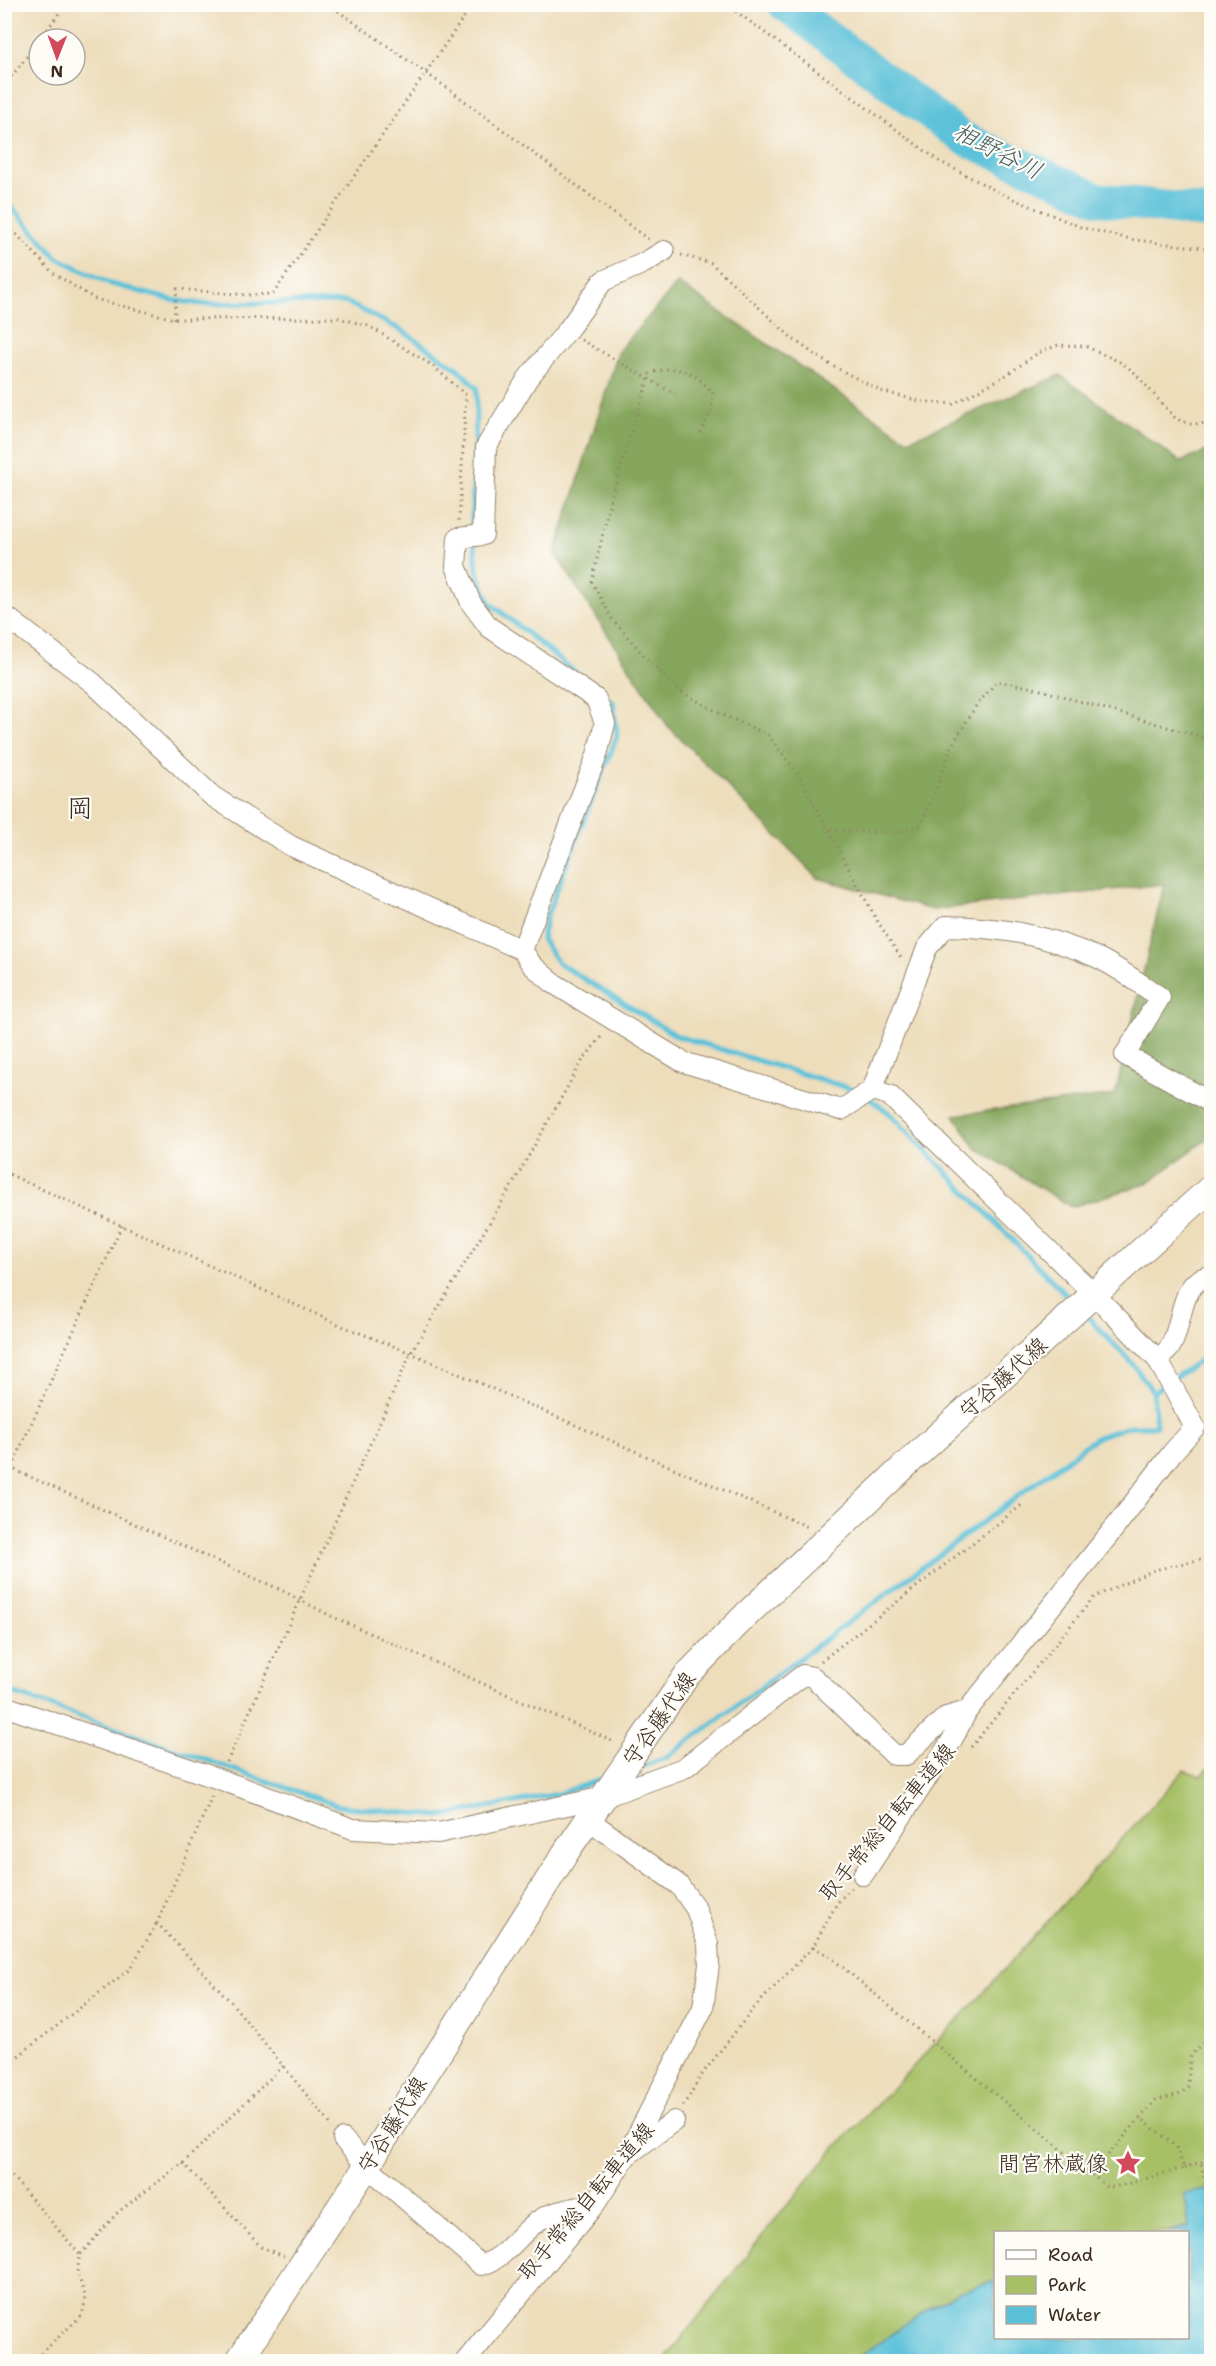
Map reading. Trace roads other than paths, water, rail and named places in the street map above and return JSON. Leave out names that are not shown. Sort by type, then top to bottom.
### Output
[{"type":"main road","name":"守谷藤代線","points":[[238,2361],[367,2166],[466,2006],[687,1675],[910,1461],[1212,1187]]},
{"type":"street","points":[[522,950],[597,755],[605,723],[596,699],[489,627],[471,603],[456,566],[458,538],[483,534],[486,447],[528,378],[567,331],[603,281],[644,263],[664,251]]},
{"type":"street","points":[[4,615],[93,683],[212,796],[291,846],[522,950],[532,965],[553,983],[683,1062],[841,1110],[872,1090],[927,948],[946,926],[990,927],[1043,937],[1099,958],[1160,997],[1125,1055],[1212,1103]]},
{"type":"street","points":[[863,1875],[952,1740],[967,1711],[1195,1427],[1160,1365],[1084,1304],[889,1095],[872,1090]]},
{"type":"street","points":[[1160,1365],[1169,1349],[1190,1287],[1206,1276],[1212,1276]]},
{"type":"street","points":[[4,1706],[219,1779],[353,1829],[438,1833],[606,1795],[684,1768],[803,1676],[813,1677],[894,1755],[906,1755],[946,1718],[967,1711]]},
{"type":"street","points":[[465,2361],[596,2204],[627,2155],[703,2007],[709,1965],[708,1944],[696,1910],[679,1885],[589,1820]]},
{"type":"street","points":[[627,2155],[674,2121]]},
{"type":"street","points":[[343,2139],[367,2166],[481,2265],[490,2263],[514,2245],[540,2219],[596,2204]]},
{"type":"water","points":[[1211,2189],[1211,2361],[853,2361],[932,2306],[958,2292],[994,2281],[994,2339],[1189,2339],[1189,2231],[1171,2231],[1189,2226],[1185,2194]]},
{"type":"waterway","name":"相野谷川","points":[[784,4],[963,138],[1098,199],[1212,213]]},
{"type":"waterway","points":[[4,199],[58,258],[111,284],[172,300],[202,304],[346,302],[401,330],[457,368],[477,388],[472,517],[477,571],[490,603],[587,682]]},
{"type":"waterway","points":[[602,694],[613,702],[617,736],[547,915],[542,939],[558,963],[677,1036],[862,1092]]},
{"type":"waterway","points":[[869,1098],[888,1112],[1074,1303]]},
{"type":"waterway","points":[[634,1769],[666,1758],[1097,1437],[1130,1426],[1156,1426],[1153,1392],[1133,1364],[1083,1312]]},
{"type":"waterway","points":[[1153,1392],[1201,1360],[1212,1359]]},
{"type":"waterway","points":[[4,1690],[339,1806],[440,1816],[558,1794],[605,1778]]},
{"type":"place","name":"間宮林蔵像","points":[[1128,2163]]},
{"type":"district","name":"岡","points":[[80,807]]}]
